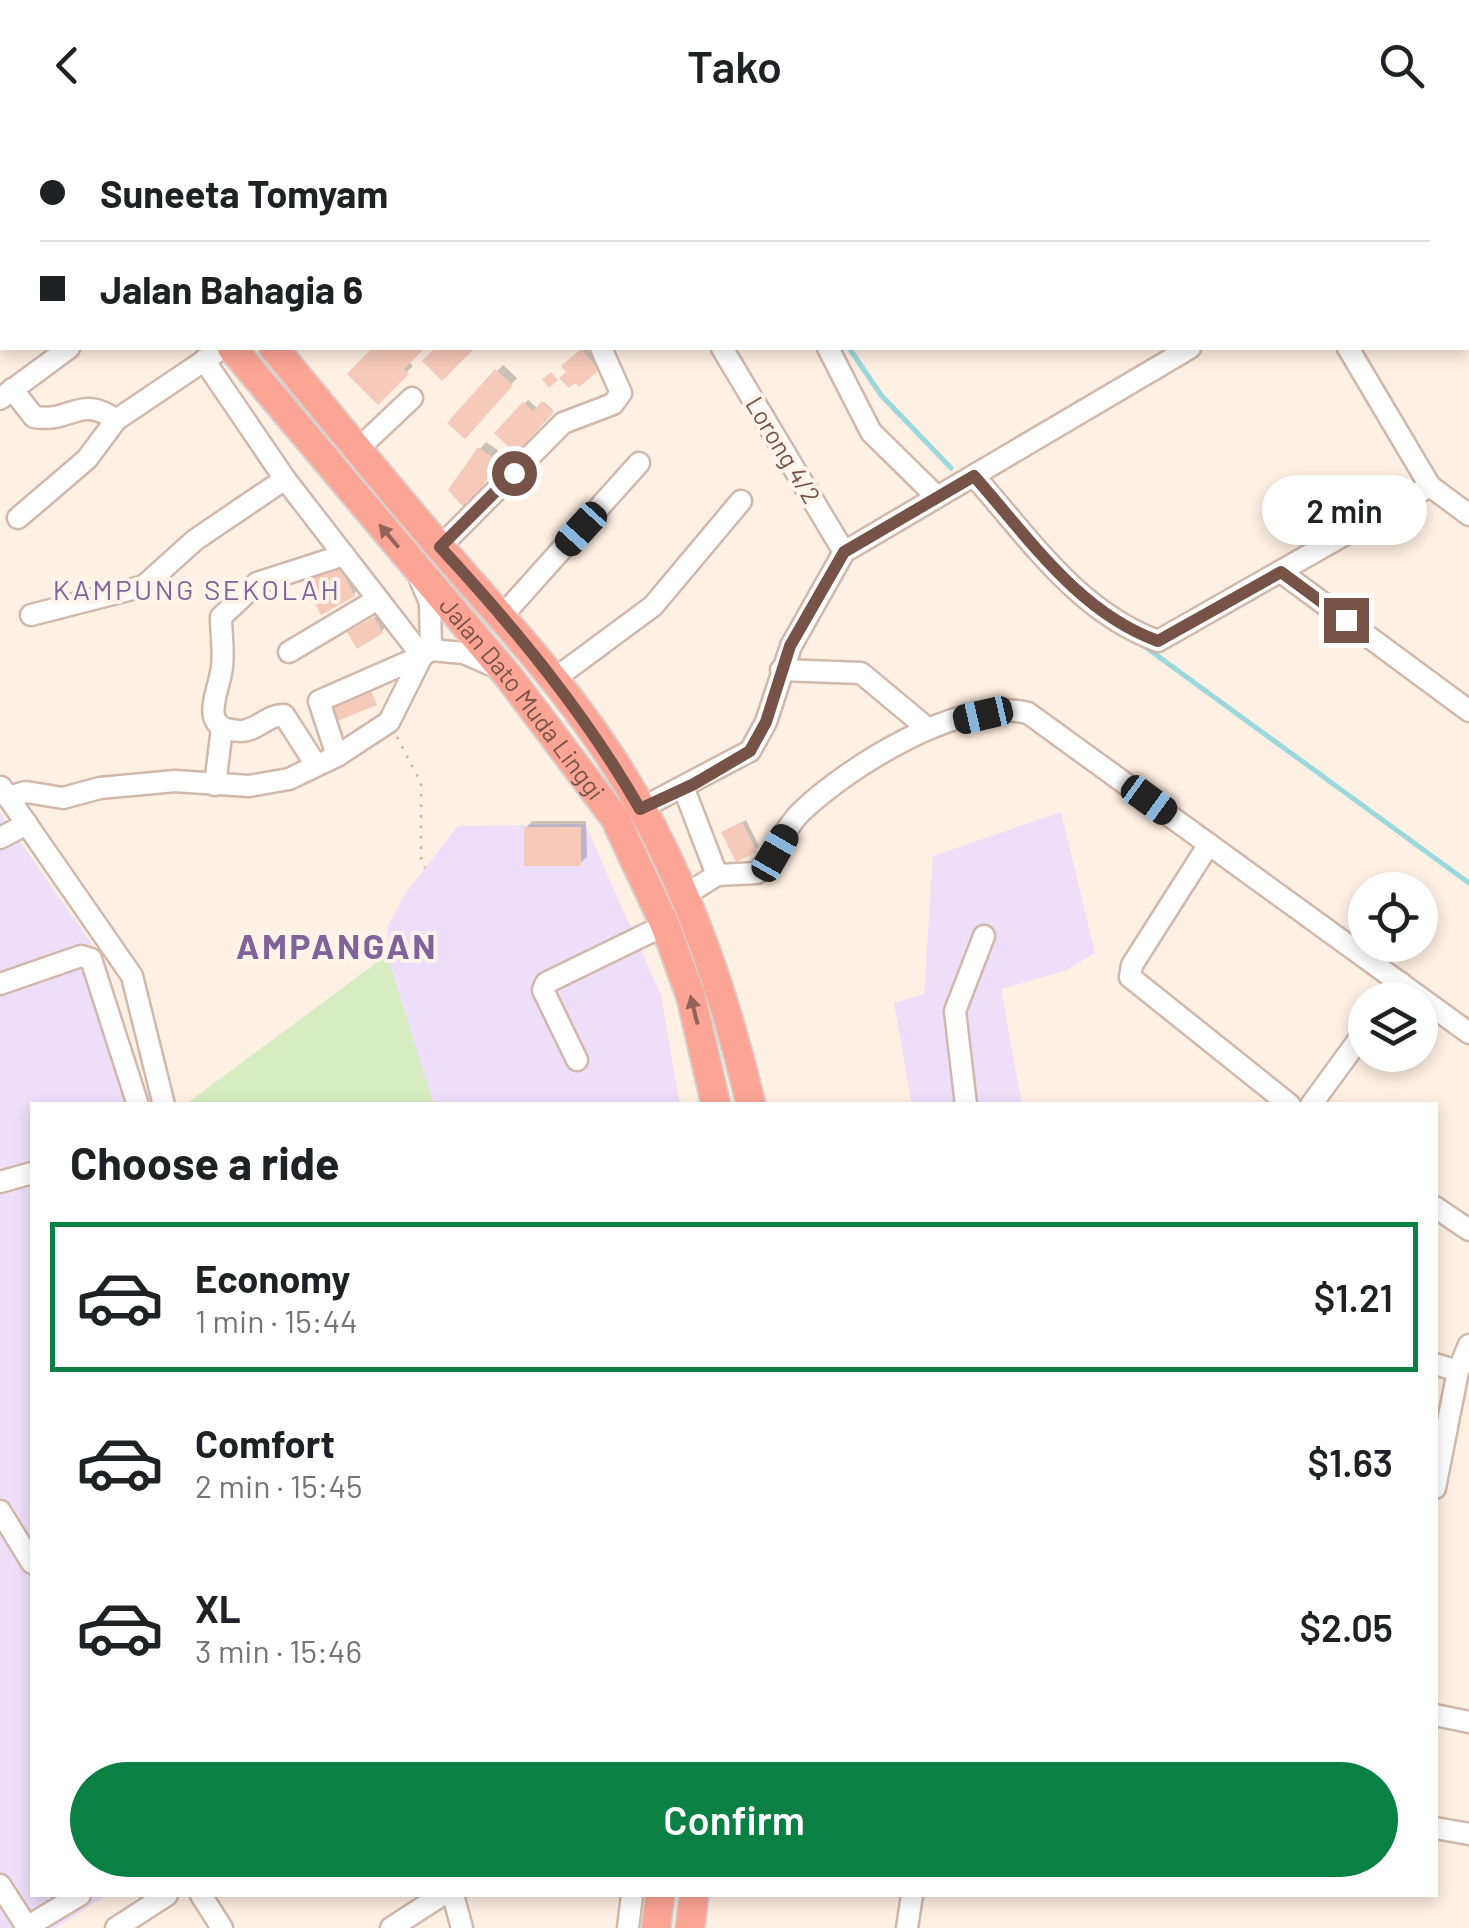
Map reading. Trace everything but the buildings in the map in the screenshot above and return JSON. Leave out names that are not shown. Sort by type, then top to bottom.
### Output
[{"type":"highway","name":"Jalan Dato Muda Linggi","points":[[234,350],[509,676],[615,818],[691,997],[715,1102]]},
{"type":"highway","name":"Jalan Dato Muda Linggi","points":[[276,350],[440,547],[503,615],[607,751],[684,895],[719,985],[750,1102]]},
{"type":"highway","points":[[656,1928],[660,1897]]},
{"type":"highway","points":[[690,1928],[694,1897]]},
{"type":"street","points":[[66,350],[6,394],[34,416],[60,418],[82,406],[100,409],[116,420]]},
{"type":"street","points":[[18,518],[87,459],[116,420],[220,350]]},
{"type":"street","points":[[440,547],[563,423],[613,404],[621,393],[602,350]]},
{"type":"street","name":"Lorong 4/2","points":[[729,350],[844,552]]},
{"type":"street","points":[[829,350],[872,432],[936,496]]},
{"type":"street","points":[[640,809],[750,751],[766,722],[781,670],[844,552],[1187,350]]},
{"type":"street","points":[[1349,350],[1430,486],[1469,515]]},
{"type":"street","points":[[204,360],[285,478],[378,599],[427,653]]},
{"type":"street","points":[[358,449],[412,398]]},
{"type":"street","points":[[503,615],[639,464]]},
{"type":"street","points":[[974,476],[1086,602],[1126,630],[1158,641],[1430,486]]},
{"type":"street","points":[[31,615],[144,586],[195,540],[285,478]]},
{"type":"street","points":[[553,680],[653,606],[741,501]]},
{"type":"street","points":[[316,766],[284,714],[275,714],[246,732],[222,728],[212,717],[211,704],[222,671],[221,617],[257,584],[344,555]]},
{"type":"street","points":[[4,792],[63,798],[100,788],[175,782],[215,786],[289,779],[337,756],[389,722],[427,653],[430,603],[416,568]]},
{"type":"street","points":[[1281,572],[1469,712]]},
{"type":"street","points":[[289,652],[378,599]]},
{"type":"street","points":[[337,756],[320,701],[427,653],[483,658],[509,676]]},
{"type":"street","points":[[781,670],[861,672],[926,728]]},
{"type":"street","points":[[684,895],[717,875],[757,874],[775,853],[798,814],[859,766],[926,728],[1011,709],[1028,713],[1209,844],[1382,982]]},
{"type":"street","points":[[215,786],[222,728]]},
{"type":"street","points":[[684,789],[717,875]]},
{"type":"street","points":[[4,792],[132,976],[163,1102]]},
{"type":"street","points":[[0,838],[27,824]]},
{"type":"street","points":[[1209,844],[1132,965],[1130,977],[1286,1102]]},
{"type":"street","points":[[577,1060],[543,990],[546,982],[664,926]]},
{"type":"street","points":[[966,1102],[954,1011],[984,936]]},
{"type":"street","points":[[0,984],[81,956],[91,959],[137,1102]]},
{"type":"street","points":[[1438,1015],[1469,1032]]},
{"type":"street","points":[[1312,1102],[1348,1054]]},
{"type":"street","points":[[0,1182],[30,1174]]},
{"type":"street","points":[[1438,1208],[1469,1230]]},
{"type":"street","points":[[1438,1473],[1458,1372],[1469,1345]]},
{"type":"street","points":[[1438,1365],[1458,1372]]},
{"type":"street","points":[[0,1511],[30,1560]]},
{"type":"street","points":[[1438,1716],[1469,1722]]},
{"type":"street","points":[[1438,1829],[1469,1834]]},
{"type":"street","points":[[0,1885],[26,1927],[77,1897]]},
{"type":"street","points":[[116,1928],[164,1897]]},
{"type":"street","points":[[202,1897],[222,1928]]},
{"type":"street","points":[[391,1928],[439,1897]]},
{"type":"street","points":[[454,1897],[462,1928]]},
{"type":"street","points":[[628,1928],[632,1897]]},
{"type":"street","points":[[908,1928],[912,1897]]},
{"type":"path","points":[[389,722],[421,783],[421,862],[425,868]]},
{"type":"shaded area","points":[[1061,812],[1095,953],[1065,971],[1001,989],[1021,1102],[911,1102],[894,1003],[924,994],[933,856]]},
{"type":"shaded area","points":[[0,813],[101,957],[140,1102],[30,1102],[30,1897],[104,1897],[56,1928],[0,1928]]},
{"type":"shaded area","points":[[585,824],[661,995],[679,1102],[190,1102],[387,955],[388,925],[408,890],[458,826]]},
{"type":"green space","points":[[387,955],[433,1102],[189,1102]]},
{"type":"waterway","points":[[850,350],[881,395],[951,468]]},
{"type":"waterway","points":[[1073,600],[1092,614]]},
{"type":"waterway","points":[[1140,643],[1469,883]]},
{"type":"district","name":"KAMPUNG SEKOLAH","points":[[197,590]]},
{"type":"district","name":"AMPANGAN","points":[[337,947]]},
{"type":"route","points":[[514,473],[440,547],[503,615],[607,751],[640,809],[694,784],[750,751],[766,722],[790,646],[844,552],[974,476],[1086,602],[1126,630],[1158,641],[1281,572],[1346,620]]}]
